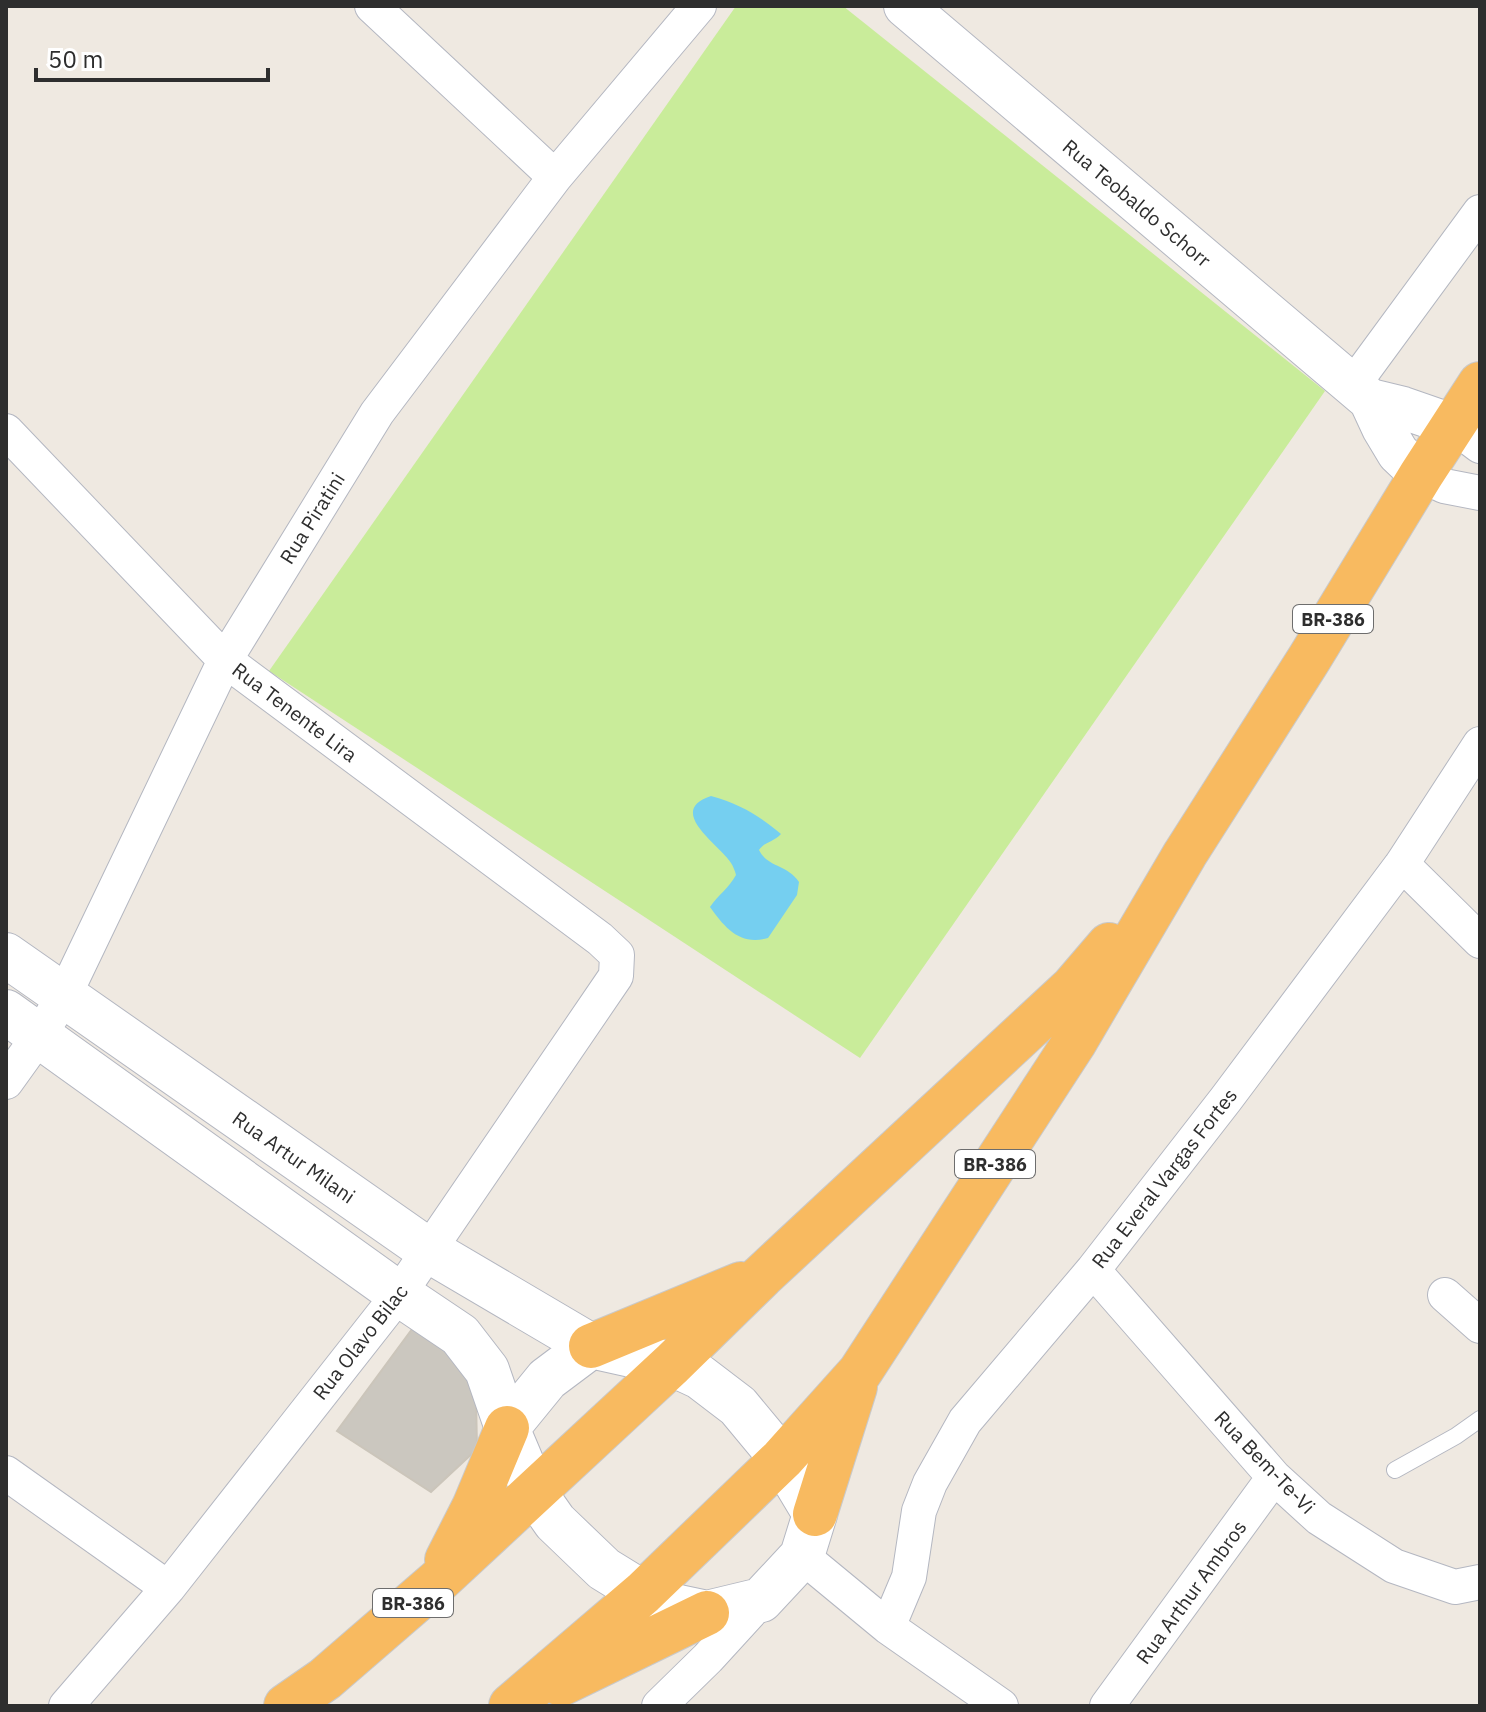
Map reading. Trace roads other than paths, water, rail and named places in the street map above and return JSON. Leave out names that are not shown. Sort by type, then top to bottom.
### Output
[{"type":"highway","name":"BR-386","points":[[513,1706],[643,1593],[782,1459],[860,1372],[1074,1043],[1185,854],[1421,475],[1466,436],[1480,384]]},
{"type":"highway","name":"BR-386","points":[[286,1706],[325,1679],[436,1583],[1073,987],[1185,854]]},
{"type":"highway","points":[[591,1346],[762,1276]]},
{"type":"highway","points":[[815,1514],[860,1372]]},
{"type":"highway","points":[[436,1583],[474,1507],[507,1428]]},
{"type":"highway","points":[[513,1706],[707,1613]]},
{"type":"main road","name":"Rua Artur Milani","points":[[6,955],[428,1250],[591,1346],[672,1364],[700,1377],[738,1406],[782,1459],[815,1514]]},
{"type":"main road","points":[[23,1024],[460,1335],[487,1370],[534,1492],[555,1522],[604,1569],[643,1593],[674,1606],[707,1613],[761,1600],[802,1556],[815,1514]]},
{"type":"main road","points":[[175,1133],[205,1094]]},
{"type":"main road","points":[[507,1428],[547,1379],[591,1346]]},
{"type":"street","points":[[372,6],[555,177]]},
{"type":"street","name":"Rua Piratini","points":[[6,1082],[23,1024],[64,996],[225,660],[377,413],[555,177],[699,6]]},
{"type":"street","name":"Rua Teobaldo Schorr","points":[[905,6],[1362,392],[1466,436]]},
{"type":"street","points":[[1362,392],[1480,212]]},
{"type":"street","name":"Rua Teobaldo Schorr","points":[[1362,392],[1398,453],[1421,475],[1444,486],[1480,493]]},
{"type":"street","name":"Rua Tenente Lira","points":[[6,431],[225,660],[588,930],[617,955]]},
{"type":"street","name":"Rua Everal Vargas Fortes","points":[[888,1627],[909,1577],[919,1511],[930,1483],[965,1421],[1093,1270],[1226,1099],[1402,864],[1480,744]]},
{"type":"street","points":[[1402,864],[1480,941]]},
{"type":"street","name":"Rua Olavo Bilac","points":[[66,1706],[168,1588],[399,1294],[616,976],[617,955]]},
{"type":"street","name":"Rua Bem-Te-Vi","points":[[1093,1270],[1274,1477],[1319,1518],[1394,1566],[1455,1587],[1480,1582]]},
{"type":"street","points":[[1445,1295],[1480,1326]]},
{"type":"street","points":[[6,1473],[168,1588]]},
{"type":"street","name":"Rua Arthur Ambros","points":[[1107,1706],[1274,1477]]},
{"type":"street","points":[[802,1556],[888,1627],[1001,1706]]},
{"type":"street","points":[[659,1706],[761,1600]]},
{"type":"lane","points":[[1395,1470],[1480,1419]]},
{"type":"water","points":[[711,796],[748,811],[781,834],[759,850],[767,860],[789,872],[799,882],[797,895],[768,938],[741,937],[721,922],[710,907],[736,875],[731,863],[694,819],[693,810],[698,802]]}]
